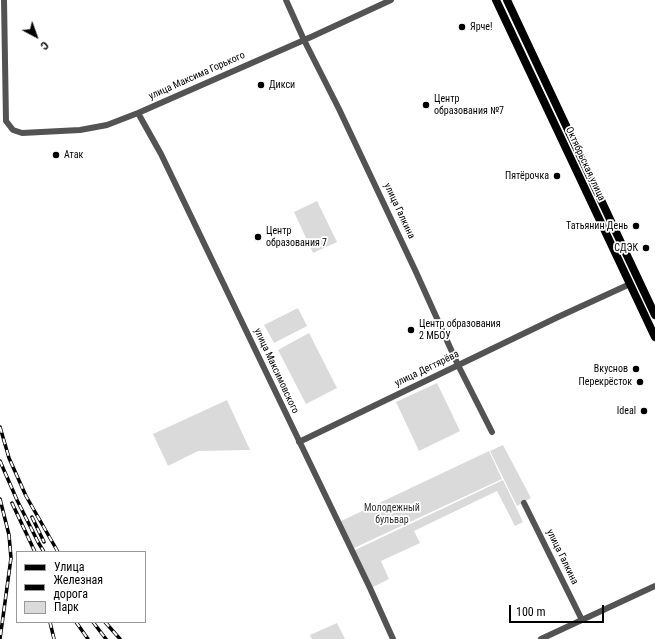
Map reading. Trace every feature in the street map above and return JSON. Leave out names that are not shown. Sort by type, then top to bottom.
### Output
[{"type":"main road","name":"Октябрьская улица","points":[[496,0],[655,337]]},
{"type":"main road","name":"Октябрьская улица","points":[[507,0],[655,315]]},
{"type":"street","name":"улица Максима Горького","points":[[4,0],[6,121],[13,130],[22,134],[80,130],[107,125],[138,113],[304,40],[391,0]]},
{"type":"street","name":"улица Галкина","points":[[286,0],[413,266],[458,365],[492,432]]},
{"type":"street","name":"улица Максимовского","points":[[138,113],[161,154],[370,588],[393,639]]},
{"type":"street","name":"улица Дегтярёва","points":[[299,442],[558,317],[630,284]]},
{"type":"street","name":"улица Галкина","points":[[524,503],[582,620]]},
{"type":"street","points":[[541,639],[655,586]]},
{"type":"green space","points":[[317,201],[337,242],[313,253],[294,212]]},
{"type":"green space","points":[[298,308],[307,326],[274,343],[264,325]]},
{"type":"green space","points":[[309,333],[337,388],[306,404],[278,350]]},
{"type":"green space","points":[[437,383],[460,431],[419,451],[396,402]]},
{"type":"green space","points":[[227,400],[250,450],[198,451],[168,466],[153,434]]},
{"type":"green space","points":[[503,445],[531,498],[517,506],[490,451]]},
{"type":"green space","name":"Молодежный бульвар","points":[[489,451],[502,479],[352,549],[339,522]]},
{"type":"green space","points":[[503,480],[523,522],[515,526],[497,491],[414,531],[420,543],[381,561],[389,579],[371,588],[353,551]]},
{"type":"green space","points":[[337,623],[345,639],[312,639],[310,635]]},
{"type":"railway","points":[[0,427],[9,458],[26,496],[57,551]]},
{"type":"railway","points":[[0,461],[17,500],[43,551]]},
{"type":"railway","points":[[0,499],[9,535],[11,558],[0,639]]},
{"type":"railway","points":[[12,503],[35,551]]},
{"type":"railway","points":[[32,517],[44,542]]},
{"type":"railway","points":[[50,623],[54,639]]},
{"type":"railway","points":[[77,623],[88,639]]},
{"type":"railway","points":[[94,623],[106,639]]},
{"type":"railway","points":[[106,623],[120,639]]},
{"type":"place","name":"Ярче!","points":[[462,27]]},
{"type":"place","name":"Дикси","points":[[261,85]]},
{"type":"place","name":"Центр образования №7","points":[[426,105]]},
{"type":"place","name":"Атак","points":[[56,155]]},
{"type":"place","name":"Пятёрочка","points":[[557,176]]},
{"type":"place","name":"Татьянин День","points":[[636,226]]},
{"type":"place","name":"Центр образования 7","points":[[258,237]]},
{"type":"place","name":"СДЭК","points":[[646,248]]},
{"type":"place","name":"Центр образования 2 МБОУ","points":[[411,330]]},
{"type":"place","name":"Вкуснов","points":[[636,369]]},
{"type":"place","name":"Перекрёсток","points":[[640,382]]},
{"type":"place","name":"Ideal","points":[[644,411]]}]
